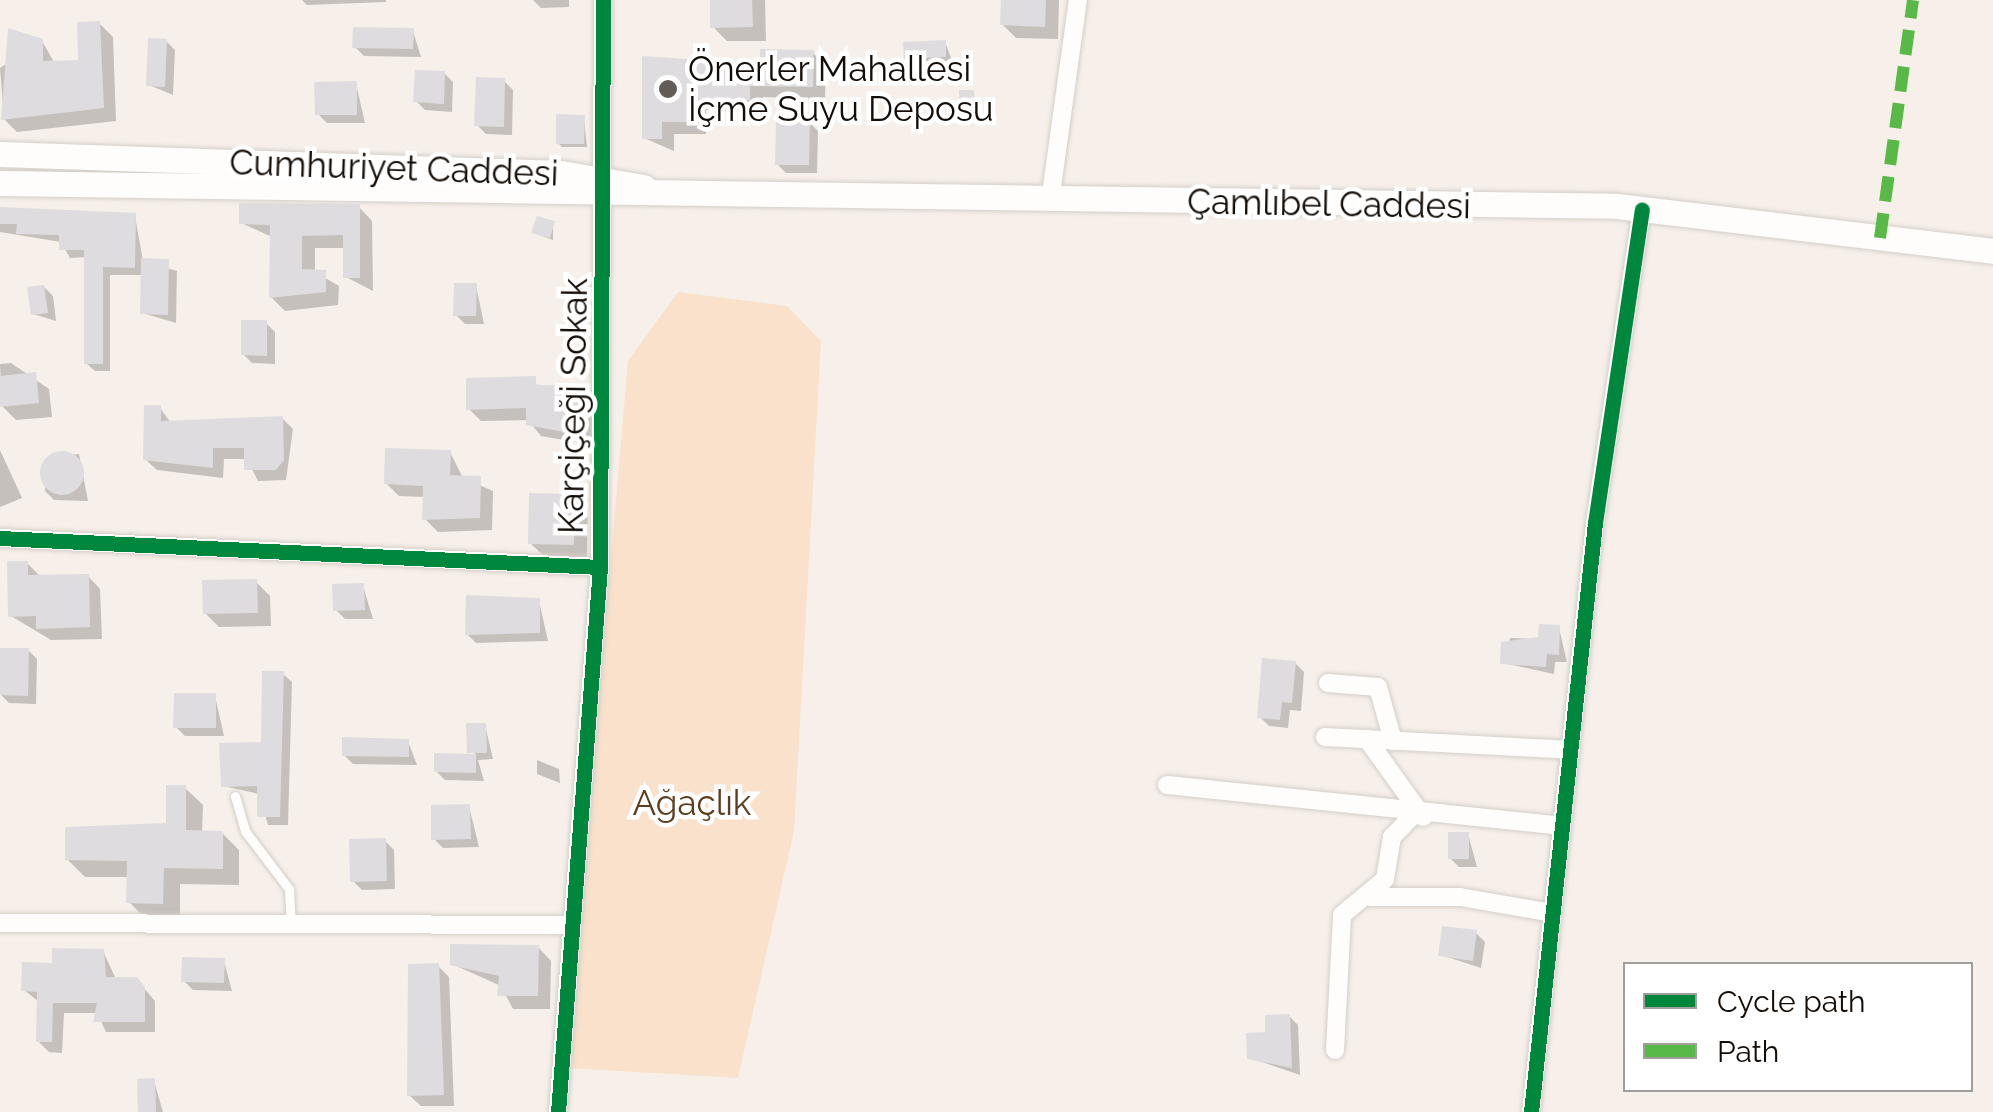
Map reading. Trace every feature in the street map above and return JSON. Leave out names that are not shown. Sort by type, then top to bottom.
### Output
[{"type":"main road","name":"Cumhuriyet Caddesi","points":[[0,154],[663,192]]},
{"type":"main road","name":"Cumhuriyet Caddesi","points":[[0,182],[605,188]]},
{"type":"main road","name":"Çamlıbel Caddesi","points":[[663,192],[1642,209],[1993,251]]},
{"type":"street","name":"Karçiçeği Sokak","points":[[558,1112],[568,925],[600,567],[603,0]]},
{"type":"street","points":[[1050,201],[1078,0]]},
{"type":"street","points":[[1532,1112],[1571,750],[1642,209]]},
{"type":"street","points":[[0,538],[600,567]]},
{"type":"street","points":[[1328,682],[1378,687],[1393,740]]},
{"type":"street","points":[[1325,737],[1571,750]]},
{"type":"street","points":[[1366,739],[1417,817]]},
{"type":"street","points":[[1166,785],[1417,817],[1562,826]]},
{"type":"street","points":[[1335,1050],[1335,938],[1342,915],[1370,897],[1385,880],[1392,837],[1417,817]]},
{"type":"street","points":[[1370,897],[1460,897],[1553,913]]},
{"type":"street","points":[[0,922],[568,925]]},
{"type":"lane","points":[[235,796],[245,830],[289,889],[291,924]]},
{"type":"green space","name":"Ağaçlık","points":[[678,292],[787,306],[821,341],[794,831],[738,1078],[567,1068],[628,361]]},
{"type":"building","points":[[710,0],[752,0],[753,27],[710,28]]},
{"type":"building","points":[[1001,0],[1046,0],[1045,27],[1000,25]]},
{"type":"building","points":[[100,21],[104,108],[1,120],[8,28],[43,39],[43,61],[78,60],[77,22]]},
{"type":"building","points":[[353,27],[414,28],[413,49],[352,48]]},
{"type":"building","points":[[148,38],[167,39],[165,87],[146,86]]},
{"type":"building","points":[[946,40],[946,57],[904,59],[903,42]]},
{"type":"building","points":[[760,49],[814,50],[813,87],[750,86],[750,100],[694,99],[694,122],[662,122],[662,139],[642,139],[642,56],[760,64]]},
{"type":"building","points":[[415,70],[445,71],[444,104],[413,102]]},
{"type":"building","points":[[476,77],[505,78],[504,127],[474,126]]},
{"type":"building","points":[[357,81],[357,115],[315,115],[314,82]]},
{"type":"building","points":[[959,90],[974,90],[975,110],[959,111]]},
{"type":"building","points":[[556,114],[585,115],[584,144],[556,144]]},
{"type":"building","points":[[776,119],[810,119],[809,165],[775,165]]},
{"type":"building","points":[[239,203],[360,204],[360,278],[343,278],[343,235],[302,236],[302,269],[326,270],[326,292],[269,298],[270,225],[239,224]]},
{"type":"building","points":[[0,207],[136,213],[135,268],[103,267],[103,364],[84,364],[84,250],[59,250],[59,235],[16,234],[17,224],[0,224]]},
{"type":"building","points":[[537,216],[555,221],[550,238],[531,233]]},
{"type":"building","points":[[141,258],[169,259],[168,315],[140,314]]},
{"type":"building","points":[[454,283],[477,283],[476,316],[453,316]]},
{"type":"building","points":[[44,285],[48,313],[31,315],[27,287]]},
{"type":"building","points":[[241,320],[267,320],[267,356],[241,355]]},
{"type":"building","points":[[36,372],[39,403],[0,407],[0,376]]},
{"type":"building","points":[[536,376],[536,385],[586,385],[586,436],[526,425],[526,408],[466,410],[466,378]]},
{"type":"building","points":[[144,405],[161,405],[161,421],[283,416],[284,460],[276,470],[244,470],[244,448],[213,448],[213,468],[143,460]]},
{"type":"building","points":[[385,448],[451,450],[450,475],[481,476],[480,518],[422,520],[423,486],[384,484]]},
{"type":"building","points":[[62,451],[78,457],[84,473],[78,489],[62,495],[46,489],[40,473],[46,457]]},
{"type":"building","points":[[529,493],[575,494],[574,545],[528,544]]},
{"type":"building","points":[[7,561],[28,561],[28,575],[89,574],[90,627],[36,629],[36,616],[8,617]]},
{"type":"building","points":[[257,579],[258,613],[203,614],[202,580]]},
{"type":"building","points":[[364,583],[365,610],[333,611],[332,584]]},
{"type":"building","points":[[466,595],[540,598],[540,633],[465,635]]},
{"type":"building","points":[[1539,624],[1560,625],[1559,655],[1547,654],[1546,667],[1500,664],[1501,642],[1538,637]]},
{"type":"building","points":[[0,648],[29,648],[28,696],[0,695]]},
{"type":"building","points":[[1262,658],[1296,661],[1292,703],[1282,702],[1280,720],[1257,718]]},
{"type":"building","points":[[262,671],[284,671],[280,817],[257,817],[257,786],[221,787],[219,743],[261,742]]},
{"type":"building","points":[[174,693],[216,693],[216,728],[173,728]]},
{"type":"building","points":[[466,723],[486,723],[487,753],[467,753]]},
{"type":"building","points":[[342,737],[409,739],[409,757],[342,756]]},
{"type":"building","points":[[434,753],[476,754],[476,773],[434,772]]},
{"type":"building","points":[[166,785],[186,785],[186,830],[223,831],[223,869],[164,868],[163,904],[126,903],[127,861],[65,860],[65,827],[166,823]]},
{"type":"building","points":[[470,804],[471,839],[431,840],[431,805]]},
{"type":"building","points":[[1448,832],[1469,832],[1469,859],[1448,859]]},
{"type":"building","points":[[386,838],[387,881],[350,882],[349,839]]},
{"type":"building","points":[[1442,926],[1477,930],[1473,961],[1438,956]]},
{"type":"building","points":[[450,944],[539,945],[538,996],[497,996],[499,976],[450,965]]},
{"type":"building","points":[[52,948],[104,949],[106,977],[137,977],[145,987],[145,1022],[93,1022],[97,1003],[53,1003],[52,1042],[36,1042],[37,992],[21,991],[22,962],[52,963]]},
{"type":"building","points":[[182,957],[225,958],[224,983],[181,982]]},
{"type":"building","points":[[439,963],[444,1095],[407,1096],[408,964]]},
{"type":"building","points":[[1290,1014],[1292,1068],[1247,1059],[1246,1033],[1265,1032],[1265,1015]]},
{"type":"building","points":[[155,1078],[156,1112],[138,1112],[137,1079]]},
{"type":"marked path","points":[[1880,238],[1913,0]]},
{"type":"cycle path","points":[[558,1112],[600,567],[603,0]]},
{"type":"cycle path","points":[[1531,1112],[1595,523],[1642,209]]},
{"type":"cycle path","points":[[0,538],[600,567]]},
{"type":"place","name":"Önerler Mahallesi İçme Suyu Deposu","points":[[668,89]]}]
